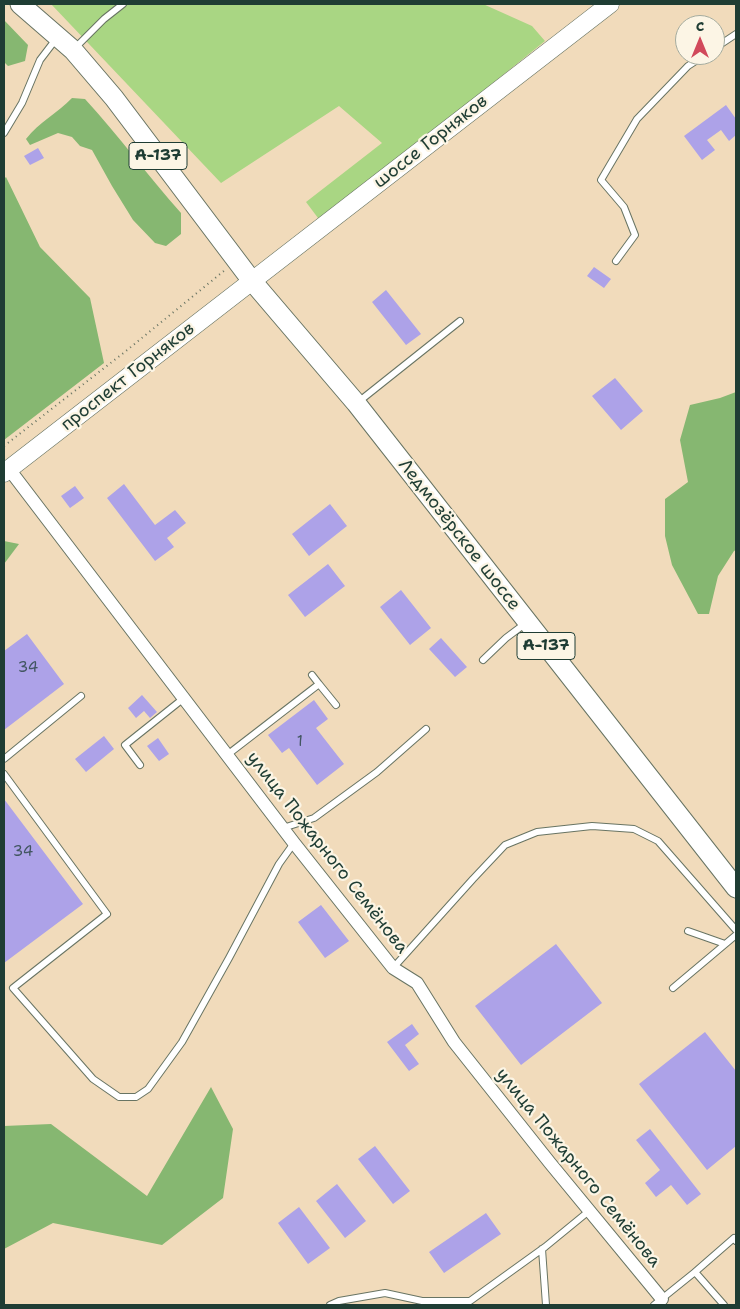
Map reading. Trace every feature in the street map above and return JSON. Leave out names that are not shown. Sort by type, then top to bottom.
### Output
[{"type":"main road","name":"А-137","points":[[20,4],[73,50],[114,98],[252,281]]},
{"type":"main road","name":"шоссе Горняков","points":[[252,281],[610,4]]},
{"type":"main road","name":"Ледмозёрское шоссе","points":[[252,281],[356,403],[736,888]]},
{"type":"main road","name":"проспект Горняков","points":[[6,471],[252,281]]},
{"type":"street","name":"улица Пожарного Семёнова","points":[[6,471],[393,968],[417,983],[454,1042],[589,1211],[658,1302]]},
{"type":"lane","points":[[73,50],[104,19],[124,4]]},
{"type":"lane","points":[[725,41],[736,34]]},
{"type":"lane","points":[[4,133],[22,103],[40,60],[58,36]]},
{"type":"lane","points":[[616,261],[635,235],[624,207],[601,180],[637,120],[690,65]]},
{"type":"lane","points":[[356,403],[460,321]]},
{"type":"lane","points":[[482,660],[526,622]]},
{"type":"lane","points":[[312,675],[336,705]]},
{"type":"lane","points":[[227,755],[319,684]]},
{"type":"lane","points":[[4,759],[81,696]]},
{"type":"lane","points":[[140,765],[125,745],[184,698]]},
{"type":"lane","points":[[283,828],[314,818],[377,772],[426,729]]},
{"type":"lane","points":[[4,774],[107,914],[13,988],[93,1079],[118,1097],[136,1097],[148,1089],[182,1042],[279,864],[294,843]]},
{"type":"lane","points":[[393,968],[472,879],[505,845],[538,832],[592,826],[634,829],[658,841],[736,930]]},
{"type":"lane","points":[[688,931],[725,944]]},
{"type":"lane","points":[[673,988],[736,935]]},
{"type":"lane","points":[[330,1305],[339,1301],[385,1293],[422,1302],[470,1301],[542,1249],[589,1211]]},
{"type":"lane","points":[[658,1302],[734,1238],[736,1241]]},
{"type":"lane","points":[[542,1249],[546,1305]]},
{"type":"lane","points":[[695,1272],[724,1305]]},
{"type":"path","points":[[4,446],[237,261]]},
{"type":"green space","points":[[51,4],[483,4],[532,26],[545,41],[321,222],[306,202],[382,143],[339,106],[221,183]]},
{"type":"green space","points":[[4,20],[28,45],[25,61],[8,66],[4,62]]},
{"type":"green space","points":[[72,98],[85,99],[181,213],[181,234],[166,246],[155,243],[133,220],[92,150],[80,146],[72,137],[58,133],[30,145],[26,139]]},
{"type":"green space","points":[[6,177],[40,247],[90,298],[104,363],[4,440],[4,179]]},
{"type":"green space","points":[[736,392],[736,550],[718,576],[709,614],[698,614],[672,565],[665,536],[665,499],[688,482],[680,440],[690,405]]},
{"type":"green space","points":[[4,541],[19,544],[4,564]]},
{"type":"green space","points":[[211,1087],[233,1129],[223,1198],[162,1245],[53,1223],[4,1249],[4,1126],[51,1124],[147,1196]]},
{"type":"building","points":[[726,105],[736,119],[736,135],[729,141],[721,130],[707,140],[715,150],[702,160],[684,136]]},
{"type":"building","points":[[38,148],[44,158],[30,165],[24,156]]},
{"type":"building","points":[[594,267],[611,279],[604,288],[587,276]]},
{"type":"building","points":[[386,290],[421,334],[406,345],[372,302]]},
{"type":"building","points":[[615,378],[643,411],[621,430],[592,396]]},
{"type":"building","points":[[124,484],[155,525],[175,510],[186,523],[167,538],[174,547],[155,561],[107,498]]},
{"type":"building","points":[[75,486],[84,498],[70,508],[61,496]]},
{"type":"building","points":[[330,504],[347,526],[309,556],[292,534]]},
{"type":"building","points":[[328,564],[345,586],[305,617],[288,595]]},
{"type":"building","points":[[401,590],[431,628],[410,645],[380,607]]},
{"type":"building","points":[[27,634],[64,684],[4,730],[4,651]]},
{"type":"building","points":[[441,638],[467,667],[455,677],[429,649]]},
{"type":"building","points":[[142,695],[157,712],[150,718],[144,711],[136,718],[128,708]]},
{"type":"building","points":[[314,700],[328,719],[316,728],[344,764],[317,785],[289,748],[282,753],[268,735]]},
{"type":"building","points":[[104,736],[114,749],[86,772],[75,759]]},
{"type":"building","points":[[158,738],[169,754],[159,761],[147,746]]},
{"type":"building","points":[[4,799],[83,904],[4,963]]},
{"type":"building","points":[[321,905],[349,941],[325,958],[298,922]]},
{"type":"building","points":[[556,944],[602,1003],[521,1065],[475,1006]]},
{"type":"building","points":[[412,1024],[419,1034],[405,1045],[419,1064],[409,1071],[387,1042]]},
{"type":"building","points":[[705,1032],[736,1071],[736,1146],[707,1170],[639,1084]]},
{"type":"building","points":[[650,1129],[701,1194],[687,1205],[671,1185],[656,1197],[645,1183],[660,1170],[636,1140]]},
{"type":"building","points":[[375,1146],[410,1191],[393,1204],[358,1159]]},
{"type":"building","points":[[337,1184],[366,1221],[345,1238],[316,1201]]},
{"type":"building","points":[[299,1207],[330,1248],[308,1264],[278,1223]]},
{"type":"building","points":[[486,1213],[501,1234],[444,1273],[429,1252]]}]
